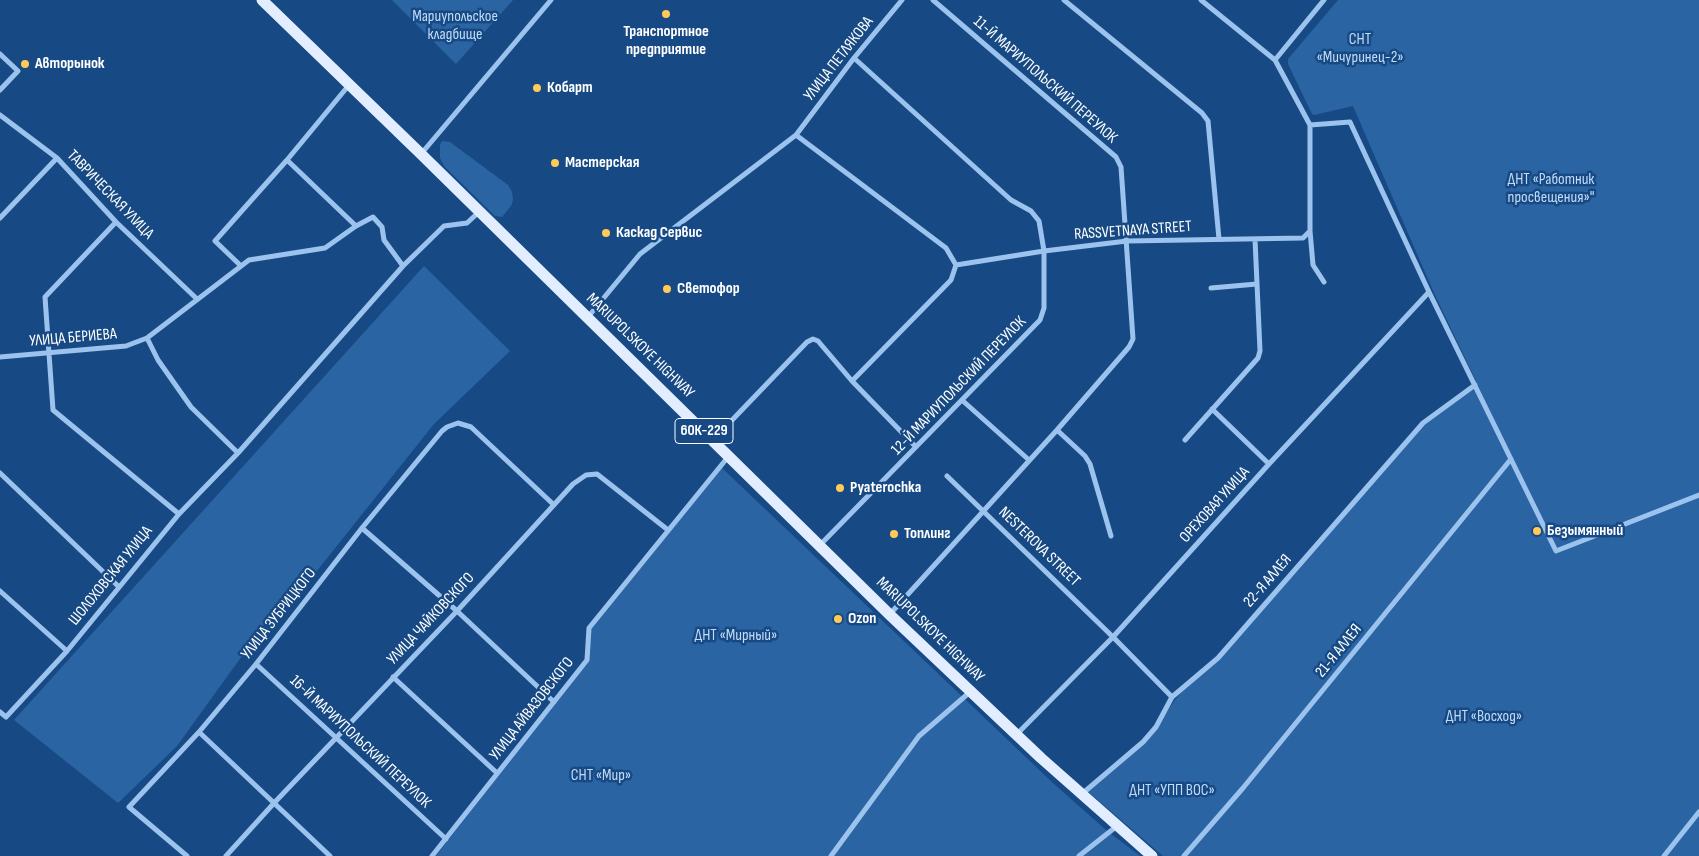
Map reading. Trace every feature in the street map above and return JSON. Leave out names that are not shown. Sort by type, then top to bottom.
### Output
[{"type":"main road","name":"MARIUPOLSKOYE HIGHWAY","points":[[262,0],[480,211],[890,615],[1081,794],[1152,856]]},
{"type":"street","points":[[421,154],[551,0]]},
{"type":"street","name":"УЛИЦА ПЕТЛЯКОВА","points":[[588,318],[640,254],[796,134],[854,58],[902,0]]},
{"type":"street","name":"11-Й МАРИУПОЛЬСКИЙ ПЕРЕУЛОК","points":[[890,615],[1057,430],[1129,347],[1133,339],[1121,167],[1116,157],[933,0]]},
{"type":"street","points":[[1064,0],[1202,113],[1208,121],[1219,239]]},
{"type":"street","points":[[1201,0],[1275,60],[1310,125],[1310,231],[1313,265],[1324,282]]},
{"type":"street","points":[[1275,60],[1324,0]]},
{"type":"street","points":[[0,54],[18,71],[0,90]]},
{"type":"street","name":"12-Й МАРИУПОЛЬСКИЙ ПЕРЕУЛОК","points":[[819,545],[963,401],[1040,320],[1044,308],[1044,251],[1039,221],[1031,211],[1011,200],[854,58]]},
{"type":"street","points":[[241,266],[215,242],[350,84]]},
{"type":"street","name":"ТАВРИЧЕСКАЯ УЛИЦА","points":[[0,115],[57,158],[116,222],[197,299]]},
{"type":"street","points":[[1310,125],[1350,122],[1429,292],[1556,551],[1699,495]]},
{"type":"street","points":[[796,134],[946,248],[956,265],[951,280],[852,381]]},
{"type":"street","points":[[0,218],[57,158]]},
{"type":"street","points":[[287,160],[356,226],[373,217],[382,227],[384,240],[403,266]]},
{"type":"street","name":"ШОЛОХОВСКАЯ УЛИЦА","points":[[0,712],[6,717],[67,651],[118,586],[179,514],[238,452],[403,266],[444,226],[467,223],[480,211]]},
{"type":"street","points":[[116,222],[45,297],[53,410],[179,514]]},
{"type":"street","name":"УЛИЦА БЕРИЕВА","points":[[0,357],[126,346],[147,338],[249,260],[325,248],[356,226]]},
{"type":"street","name":"RASSVETNAYA STREET","points":[[956,265],[1044,251],[1127,242],[1303,238],[1310,231]]},
{"type":"street","points":[[1184,440],[1258,358],[1260,351],[1255,239]]},
{"type":"street","points":[[1211,288],[1257,284]]},
{"type":"street","name":"ОРЕХОВАЯ УЛИЦА","points":[[1017,734],[1113,637],[1269,464],[1429,292]]},
{"type":"street","points":[[147,338],[158,360],[191,407],[238,452]]},
{"type":"street","points":[[713,440],[807,342],[813,339],[818,341],[852,381],[916,447]]},
{"type":"street","name":"22-Я АЛЛЕЯ","points":[[1081,794],[1143,742],[1156,727],[1172,697],[1218,658],[1423,423],[1475,385]]},
{"type":"street","points":[[963,401],[1029,460]]},
{"type":"street","points":[[1212,409],[1269,464]]},
{"type":"street","name":"УЛИЦА ЗУБРИЦКОГО","points":[[187,856],[129,807],[199,732],[256,664],[362,528],[442,431],[458,423],[471,426],[554,505]]},
{"type":"street","points":[[1057,430],[1085,456],[1090,464],[1111,536]]},
{"type":"street","name":"УЛИЦА АЙВАЗОВСКОГО","points":[[432,856],[587,660],[589,628],[729,456]]},
{"type":"street","name":"21-Я АЛЛЕЯ","points":[[1184,856],[1243,788],[1511,459]]},
{"type":"street","points":[[0,473],[118,586]]},
{"type":"street","name":"УЛИЦА ЧАЙКОВСКОГО","points":[[226,856],[573,484],[586,475],[597,474],[668,530]]},
{"type":"street","name":"NESTEROVA STREET","points":[[947,476],[1172,697]]},
{"type":"street","points":[[362,528],[457,610],[554,702]]},
{"type":"street","points":[[0,591],[67,651]]},
{"type":"street","name":"16-Й МАРИУПОЛЬСКИЙ ПЕРЕУЛОК","points":[[256,664],[446,839]]},
{"type":"street","points":[[393,677],[497,774]]},
{"type":"street","points":[[831,856],[920,736],[971,692]]},
{"type":"street","points":[[199,732],[330,856]]},
{"type":"street","points":[[1664,856],[1699,812]]},
{"type":"street","points":[[1079,856],[1117,826]]},
{"type":"green space","name":"Мариупольское кладбище","points":[[392,0],[513,0],[456,64]]},
{"type":"green space","points":[[1338,0],[1699,0],[1699,856],[1163,856],[1086,790],[1156,727],[1193,679],[1218,658],[1423,423],[1476,381],[1434,293],[1353,106],[1312,114],[1288,64],[1288,59]]},
{"type":"green space","points":[[442,141],[450,142],[508,185],[512,192],[513,200],[511,206],[502,217],[495,216],[444,166],[440,158],[440,145]]},
{"type":"green space","points":[[424,266],[510,351],[434,424],[316,572],[278,606],[177,746],[118,803],[14,720]]},
{"type":"green space","name":"ДНТ «Мирный»","points":[[722,468],[1054,784],[1106,830],[1140,856],[436,856],[588,660],[590,629]]},
{"type":"place","name":"Транспортное предприятие","points":[[666,14]]},
{"type":"place","name":"Авторынок","points":[[25,64]]},
{"type":"place","name":"Кобарт","points":[[537,88]]},
{"type":"place","name":"Мастерская","points":[[555,163]]},
{"type":"place","name":"Каскад Сервис","points":[[606,233]]},
{"type":"place","name":"Светофор","points":[[667,289]]},
{"type":"place","name":"Pyaterochka","points":[[840,488]]},
{"type":"place","name":"Безымянный","points":[[1537,531]]},
{"type":"place","name":"Топлинг","points":[[894,534]]},
{"type":"place","name":"Ozon","points":[[838,619]]},
{"type":"park label","name":"СНТ «Мичуринец-2»","points":[[1360,49]]},
{"type":"park label","name":"ДНТ «Работник просвещения»\"","points":[[1551,189]]},
{"type":"park label","name":"ДНТ «Восход»","points":[[1484,717]]},
{"type":"park label","name":"СНТ «Мир»","points":[[601,776]]},
{"type":"park label","name":"ДНТ «УПП ВОС»","points":[[1172,791]]}]
